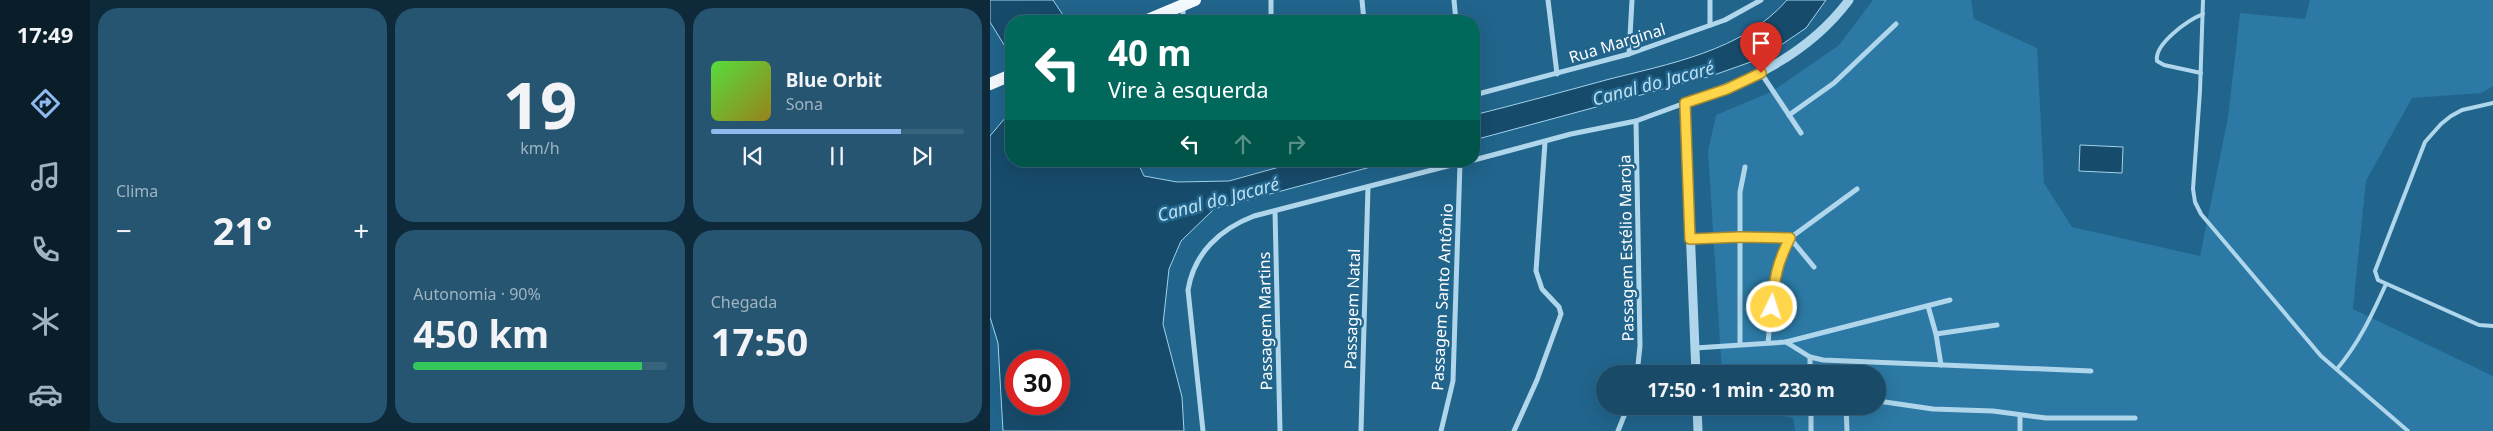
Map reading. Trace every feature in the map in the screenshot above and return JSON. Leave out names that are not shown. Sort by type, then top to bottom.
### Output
[{"type":"main road","points":[[1160,15],[1189,3]]},
{"type":"main road","points":[[992,83],[1005,78]]},
{"type":"street","points":[[1271,0],[1271,15]]},
{"type":"street","points":[[1362,0],[1363,15]]},
{"type":"street","points":[[1454,0],[1455,15]]},
{"type":"street","points":[[1548,0],[1557,74]]},
{"type":"street","points":[[1629,54],[1632,0]]},
{"type":"street","points":[[1710,0],[1710,25]]},
{"type":"street","name":"Rua Marginal","points":[[1480,93],[1629,54],[1725,20],[1761,0]]},
{"type":"street","points":[[1480,158],[1571,134],[1636,121],[1727,89],[1761,73],[1804,47],[1839,13],[1849,0]]},
{"type":"street","points":[[1185,15],[1189,3]]},
{"type":"street","points":[[1790,115],[1834,83],[1896,24]]},
{"type":"street","points":[[1761,73],[1801,133]]},
{"type":"street","points":[[1685,103],[1696,365]]},
{"type":"street","name":"Passagem Estélio Maroja","points":[[1636,121],[1640,346],[1638,365]]},
{"type":"street","points":[[1514,431],[1538,380],[1561,314],[1558,307],[1542,289],[1536,271],[1545,142]]},
{"type":"street","points":[[1203,431],[1188,305],[1190,276],[1200,255],[1223,232],[1242,221],[1445,167]]},
{"type":"street","name":"Passagem Santo Antônio","points":[[1441,431],[1453,381],[1460,167]]},
{"type":"street","points":[[1740,344],[1740,192],[1745,167]]},
{"type":"street","name":"Passagem Natal","points":[[1361,431],[1368,187]]},
{"type":"street","points":[[1768,343],[1774,281],[1779,260],[1790,238],[1857,189]]},
{"type":"street","name":"Passagem Martins","points":[[1275,211],[1280,431]]},
{"type":"street","points":[[1690,239],[1790,238],[1814,267]]},
{"type":"street","points":[[1695,348],[1786,342],[1950,300]]},
{"type":"street","points":[[1928,306],[1936,334],[1941,365]]},
{"type":"street","points":[[1936,334],[1997,325]]},
{"type":"street","points":[[1786,342],[1810,357],[1823,360],[2091,371]]},
{"type":"street","points":[[1810,357],[1810,365]]},
{"type":"street","points":[[1886,403],[1934,409],[1993,411],[2046,418],[2134,418]]},
{"type":"street","points":[[1618,431],[1624,415]]},
{"type":"street","points":[[1698,415],[1698,431]]},
{"type":"street","points":[[1811,415],[1811,431]]},
{"type":"street","points":[[1846,415],[1847,431]]},
{"type":"street","points":[[2020,415],[2020,431]]},
{"type":"lane","points":[[2203,0],[2201,73],[2193,189],[2201,214],[2321,356],[2408,431]]},
{"type":"lane","points":[[2201,73],[2159,63],[2156,55],[2162,45],[2191,19],[2202,14]]},
{"type":"lane","points":[[2493,103],[2462,110],[2451,116],[2425,142],[2377,264],[2376,277],[2386,284],[2478,325],[2493,326]]},
{"type":"lane","points":[[2337,369],[2351,353],[2366,329],[2386,284]]},
{"type":"shaded area","points":[[1873,0],[1971,0],[1974,19],[2037,48],[2044,183],[2072,227],[2200,256],[2228,117],[2240,13],[2305,19],[2310,0],[2493,0],[2493,86],[2482,93],[2412,98],[2366,181],[2353,309],[2493,376],[2493,431],[1795,431],[1793,418],[1779,415],[1886,415],[1886,365],[1721,365],[1708,151],[1716,115],[1771,92],[1839,45]]},
{"type":"water","points":[[990,0],[1053,0],[1063,15],[1005,15],[1005,46],[990,22]]},
{"type":"water","name":"Canal do Jacaré","points":[[1787,0],[1826,0],[1806,28],[1762,58],[1711,76],[1480,138],[1480,113],[1654,68],[1703,53],[1727,44],[1749,32]]},
{"type":"water","name":"Canal do Jacaré","points":[[1005,118],[1005,167],[1140,167],[1144,176],[1177,182],[1229,181],[1279,167],[1371,167],[1214,209],[1181,241],[1169,269],[1163,324],[1182,397],[1184,431],[1003,431],[998,343],[990,317],[990,136]]},
{"type":"water","points":[[2080,145],[2123,147],[2122,173],[2079,171]]},
{"type":"route","points":[[1761,73],[1727,89],[1685,103],[1690,239],[1790,238],[1779,260],[1774,281],[1772,307]]}]
